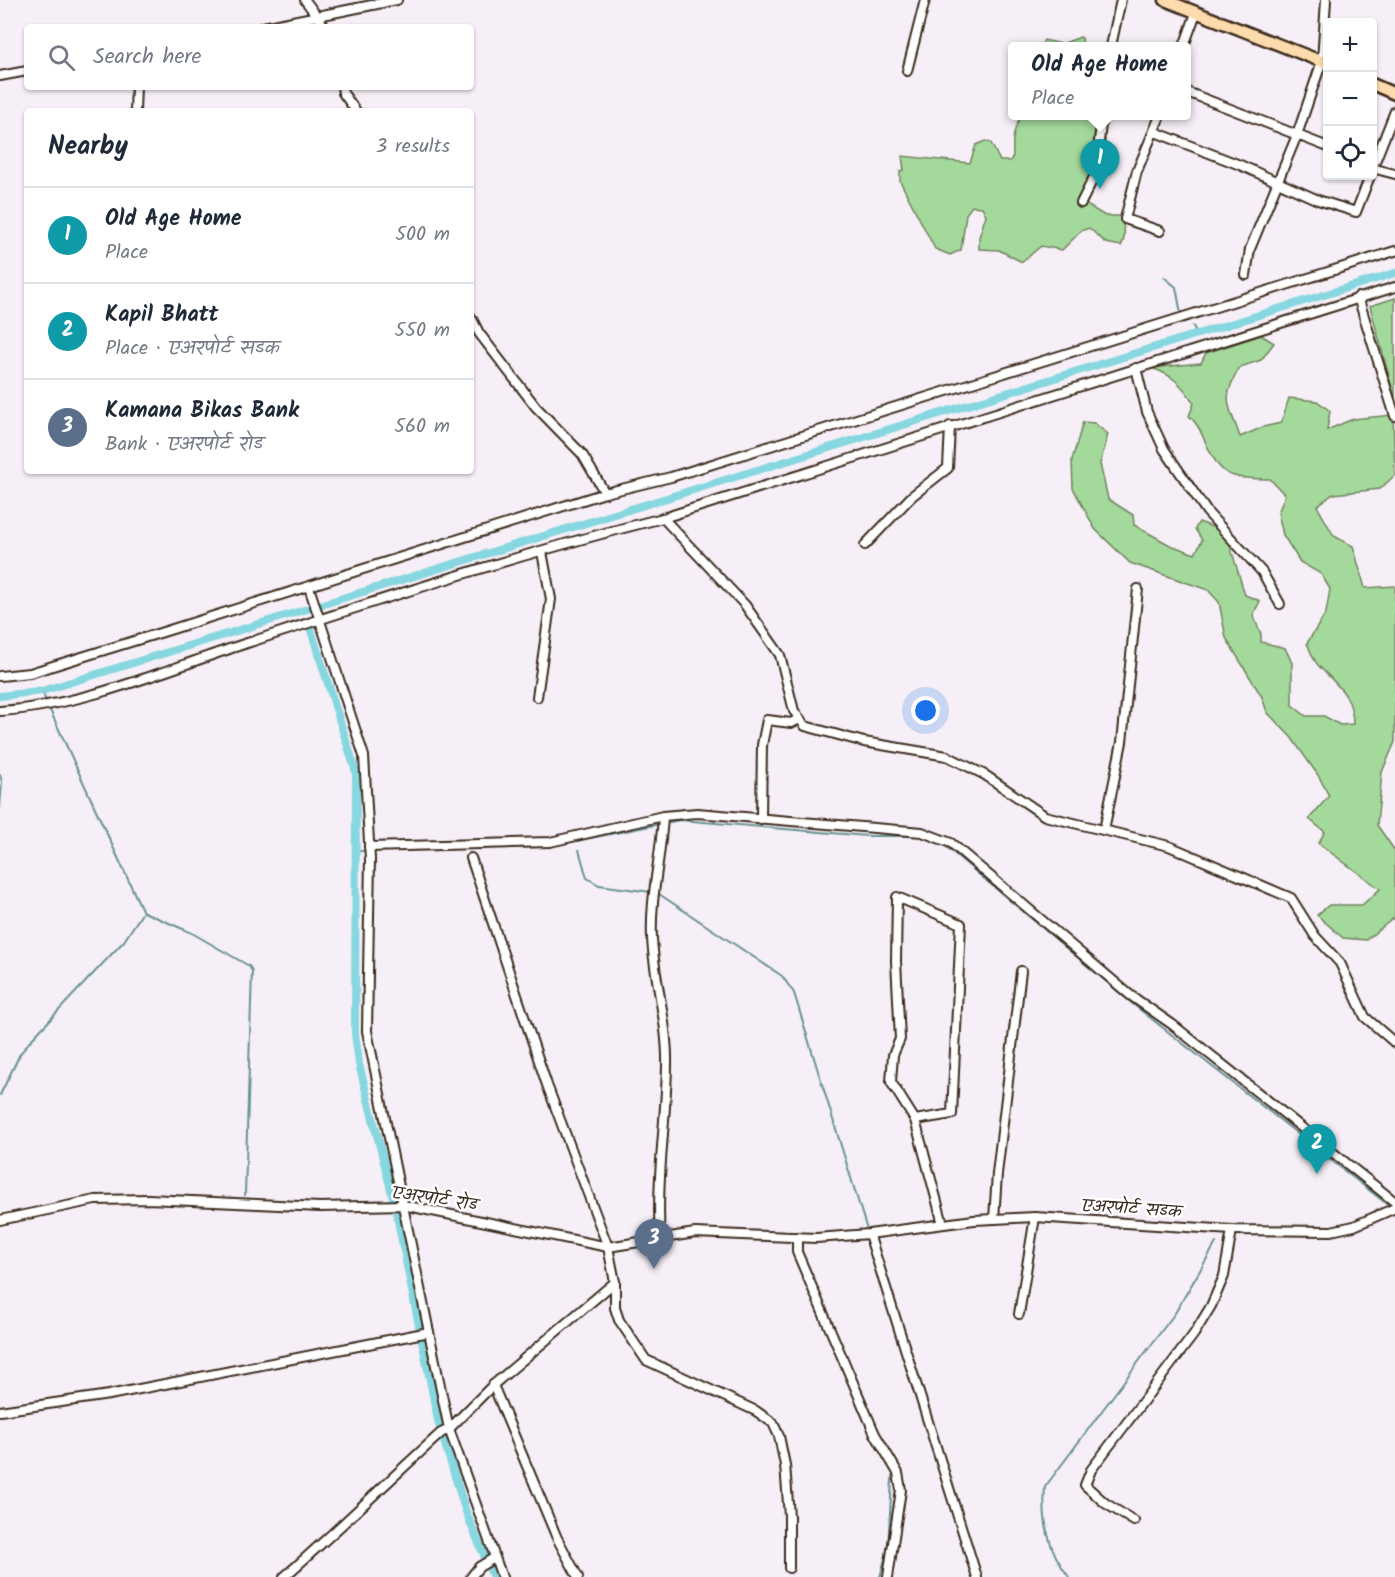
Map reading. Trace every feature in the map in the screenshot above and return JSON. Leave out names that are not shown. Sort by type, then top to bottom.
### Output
[{"type":"highway","points":[[1165,0],[1323,62]]},
{"type":"highway","points":[[1377,86],[1395,94]]},
{"type":"street","points":[[305,0],[323,24]]},
{"type":"street","points":[[278,24],[397,0]]},
{"type":"street","points":[[907,71],[925,0]]},
{"type":"street","points":[[1112,42],[1121,0]]},
{"type":"street","points":[[1326,0],[1326,18]]},
{"type":"street","points":[[1185,42],[1196,13]]},
{"type":"street","points":[[1246,275],[1250,249],[1279,182],[1323,68]]},
{"type":"street","points":[[0,76],[24,72]]},
{"type":"street","points":[[135,108],[136,90]]},
{"type":"street","points":[[342,90],[354,108]]},
{"type":"street","points":[[1191,94],[1323,145]]},
{"type":"street","points":[[1377,158],[1395,111]]},
{"type":"street","points":[[1081,203],[1095,175],[1102,120]]},
{"type":"street","points":[[1159,120],[1137,171],[1125,219],[1160,231]]},
{"type":"street","points":[[1155,132],[1318,200],[1356,212],[1368,180]]},
{"type":"street","points":[[1377,169],[1395,174]]},
{"type":"street","points":[[0,676],[30,673],[310,590],[605,493],[694,470],[1395,251]]},
{"type":"street","points":[[0,711],[71,700],[319,620],[542,552],[663,518],[1395,287]]},
{"type":"street","points":[[1358,297],[1395,416]]},
{"type":"street","points":[[474,322],[536,407],[582,454],[605,493]]},
{"type":"street","points":[[1137,368],[1147,412],[1164,449],[1207,512],[1262,572],[1280,604]]},
{"type":"street","points":[[865,544],[912,496],[948,468],[950,426]]},
{"type":"street","points":[[663,518],[745,605],[780,655],[794,711],[805,726],[864,742],[947,756],[985,775],[1045,816],[1169,846],[1291,898],[1315,936],[1340,963],[1365,1017],[1395,1043]]},
{"type":"street","points":[[537,697],[551,599],[542,552]]},
{"type":"street","points":[[310,590],[364,756],[370,859],[367,1031],[403,1205],[424,1333],[445,1431],[493,1559],[502,1577]]},
{"type":"street","points":[[1104,830],[1122,742],[1138,590]]},
{"type":"street","points":[[761,819],[761,755],[767,720],[791,723],[800,719]]},
{"type":"street","points":[[369,848],[550,842],[663,816],[697,813],[922,832],[951,843],[1130,995],[1182,1032],[1395,1202]]},
{"type":"street","points":[[660,1238],[658,1204],[668,1063],[652,939],[654,889],[663,816]]},
{"type":"street","points":[[471,858],[558,1116],[608,1247],[615,1282],[615,1308],[619,1320],[646,1360],[756,1411],[772,1423],[779,1436],[785,1465],[789,1516],[789,1568]]},
{"type":"street","points":[[915,1120],[952,1114],[961,924],[897,897],[896,960],[900,1039],[893,1055],[891,1082],[915,1120],[943,1224]]},
{"type":"street","points":[[994,1219],[997,1174],[1021,971]]},
{"type":"street","name":"एअरपोर्ट रोड","points":[[0,1220],[95,1200],[148,1199],[320,1207],[403,1205],[608,1247],[695,1233],[797,1237],[867,1234]]},
{"type":"street","name":"एअरपोर्ट सडक","points":[[867,1234],[943,1224],[1035,1217],[1232,1230],[1331,1231],[1354,1226],[1395,1208]]},
{"type":"street","points":[[1019,1314],[1035,1217]]},
{"type":"street","points":[[1134,1521],[1105,1503],[1085,1485],[1091,1470],[1194,1334],[1211,1306],[1224,1276],[1232,1230]]},
{"type":"street","points":[[867,1234],[977,1577]]},
{"type":"street","points":[[797,1237],[797,1252],[875,1434],[898,1473],[902,1490],[888,1577]]},
{"type":"street","points":[[284,1577],[344,1525],[375,1492],[445,1431],[493,1385],[615,1282]]},
{"type":"street","points":[[0,1411],[109,1395],[424,1333]]},
{"type":"street","points":[[493,1385],[531,1479],[578,1577]]},
{"type":"street","points":[[471,1577],[480,1567],[493,1559]]},
{"type":"green space","points":[[1080,37],[1082,38],[1082,42],[1067,42]]},
{"type":"green space","points":[[1019,120],[1110,120],[1104,125],[1105,143],[1114,148],[1117,155],[1108,170],[1089,187],[1091,189],[1094,187],[1085,204],[1105,216],[1120,216],[1124,228],[1121,246],[1106,243],[1089,228],[1081,231],[1062,250],[1041,246],[1022,262],[999,250],[979,249],[979,237],[986,215],[982,207],[972,206],[966,214],[961,250],[950,255],[935,249],[900,181],[900,171],[904,170],[902,156],[970,163],[976,145],[985,141],[991,143],[1000,161],[1010,161],[1013,156],[1015,131]]},
{"type":"green space","points":[[1395,298],[1395,399],[1370,306]]},
{"type":"green space","points":[[1261,335],[1274,343],[1261,360],[1240,367],[1228,395],[1230,409],[1240,437],[1263,427],[1281,423],[1289,398],[1317,401],[1330,411],[1327,430],[1353,419],[1393,415],[1395,475],[1380,489],[1333,494],[1317,506],[1334,536],[1353,546],[1365,588],[1395,586],[1395,742],[1382,772],[1377,825],[1395,851],[1395,917],[1366,940],[1343,938],[1317,915],[1329,905],[1362,905],[1380,889],[1318,843],[1325,832],[1309,819],[1329,796],[1318,775],[1291,737],[1267,712],[1262,697],[1226,638],[1219,602],[1208,590],[1130,563],[1095,529],[1073,488],[1072,460],[1083,422],[1094,423],[1108,434],[1100,464],[1108,499],[1133,515],[1134,525],[1170,545],[1195,554],[1202,540],[1195,529],[1199,522],[1226,532],[1245,595],[1260,601],[1253,615],[1261,634],[1261,642],[1285,648],[1292,663],[1292,705],[1306,716],[1324,716],[1340,725],[1353,724],[1347,697],[1316,663],[1307,643],[1326,613],[1330,589],[1321,574],[1300,562],[1283,535],[1278,513],[1285,495],[1270,479],[1244,478],[1228,474],[1222,469],[1210,452],[1198,427],[1189,416],[1194,403],[1190,397],[1171,377],[1151,368],[1201,363],[1206,353]]},
{"type":"waterway","points":[[0,696],[42,691],[1395,273]]},
{"type":"waterway","points":[[1164,277],[1176,287],[1181,314]]},
{"type":"waterway","points":[[1193,326],[1197,334]]},
{"type":"waterway","points":[[310,627],[356,772],[355,1033],[359,1064],[393,1198]]},
{"type":"waterway","points":[[42,691],[46,701]]},
{"type":"waterway","points":[[0,1095],[20,1054],[30,1041],[124,941],[143,912],[50,710]]},
{"type":"waterway","points":[[0,775],[2,782],[0,808]]},
{"type":"waterway","points":[[381,850],[546,847],[680,820],[867,836],[924,836]]},
{"type":"waterway","points":[[943,844],[1134,1005],[1388,1205]]},
{"type":"waterway","points":[[579,850],[587,878],[599,885],[651,892]]},
{"type":"waterway","points":[[357,851],[366,851]]},
{"type":"waterway","points":[[656,892],[782,976],[794,993],[867,1230]]},
{"type":"waterway","points":[[144,912],[192,933],[249,966],[252,971],[245,1195]]},
{"type":"waterway","points":[[396,1211],[439,1425],[466,1512],[493,1577]]},
{"type":"waterway","points":[[1069,1577],[1056,1556],[1048,1535],[1044,1500],[1045,1487],[1175,1313],[1216,1243]]},
{"type":"waterway","points":[[880,1577],[888,1548],[892,1479]]},
{"type":"waterway","points":[[963,1544],[973,1577]]},
{"type":"place","name":"Old Age Home","points":[[1100,189]]},
{"type":"place","name":"Kapil Bhatt","points":[[1317,1174]]},
{"type":"place","name":"Kamana Bikas Bank","points":[[654,1269]]}]
